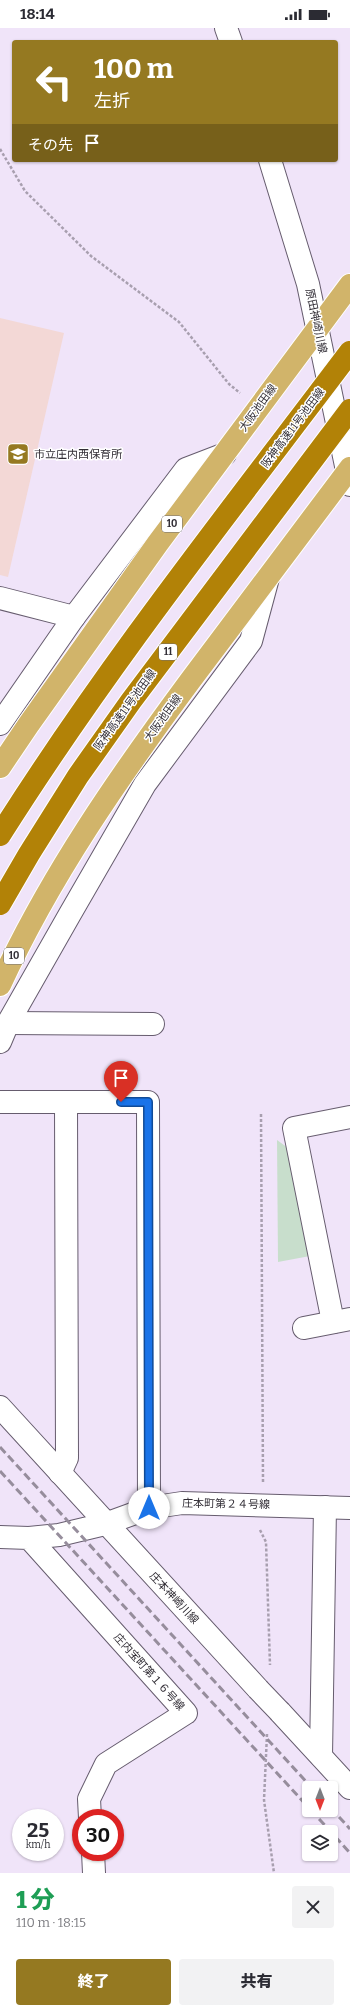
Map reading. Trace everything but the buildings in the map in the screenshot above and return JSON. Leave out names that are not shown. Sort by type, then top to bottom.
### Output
[{"type":"highway","name":"阪神高速11号池田線","points":[[0,835],[48,760],[100,684],[350,352]]},
{"type":"highway","name":"阪神高速11号池田線","points":[[0,904],[78,776],[131,701],[350,410]]},
{"type":"main road","name":"大阪池田線","points":[[0,768],[33,717],[224,454],[350,285]]},
{"type":"main road","name":"大阪池田線","points":[[0,985],[29,928],[55,882],[103,804],[158,725],[269,574],[349,475]]},
{"type":"street","points":[[226,28],[230,40]]},
{"type":"street","name":"原田神崎川線","points":[[271,162],[308,284],[349,475]]},
{"type":"street","points":[[0,724],[9,696],[74,617],[186,469],[224,454]]},
{"type":"street","points":[[4,1032],[145,784],[251,641],[269,574]]},
{"type":"street","points":[[0,598],[74,617]]},
{"type":"street","points":[[4,1032],[153,1024]]},
{"type":"street","points":[[0,1102],[148,1102],[149,1508]]},
{"type":"street","points":[[60,1474],[67,1458],[66,1102]]},
{"type":"street","points":[[304,1328],[342,1320],[294,1128],[350,1117]]},
{"type":"street","name":"庄本神崎川線","points":[[0,1407],[105,1524],[350,1788]]},
{"type":"street","name":"庄本町第２４号線","points":[[29,1538],[58,1535],[105,1524],[149,1508],[182,1503],[263,1504],[350,1508]]},
{"type":"street","points":[[321,1756],[325,1507]]},
{"type":"street","points":[[0,1537],[29,1538]]},
{"type":"street","name":"庄内宝町第１６号線","points":[[29,1538],[186,1713],[106,1764],[89,1799],[90,1809]]},
{"type":"street","points":[[93,1861],[94,1873]]},
{"type":"path","points":[[0,149],[25,191],[91,256],[180,322],[229,384],[259,407]]},
{"type":"path","points":[[261,1114],[263,1504]]},
{"type":"shaded area","name":"市立庄内西保育所","points":[[0,318],[64,333],[8,577],[0,575]]},
{"type":"green space","points":[[277,1140],[288,1148],[310,1256],[278,1262]]},
{"type":"railway","points":[[0,1447],[306,1781]]},
{"type":"railway","points":[[0,1471],[302,1800]]},
{"type":"railway","points":[[338,1816],[350,1829]]},
{"type":"railway","points":[[317,1817],[350,1853]]},
{"type":"place","name":"市立庄内西保育所","points":[[18,454]]},
{"type":"route","points":[[121,1102],[148,1102],[149,1508]]}]
